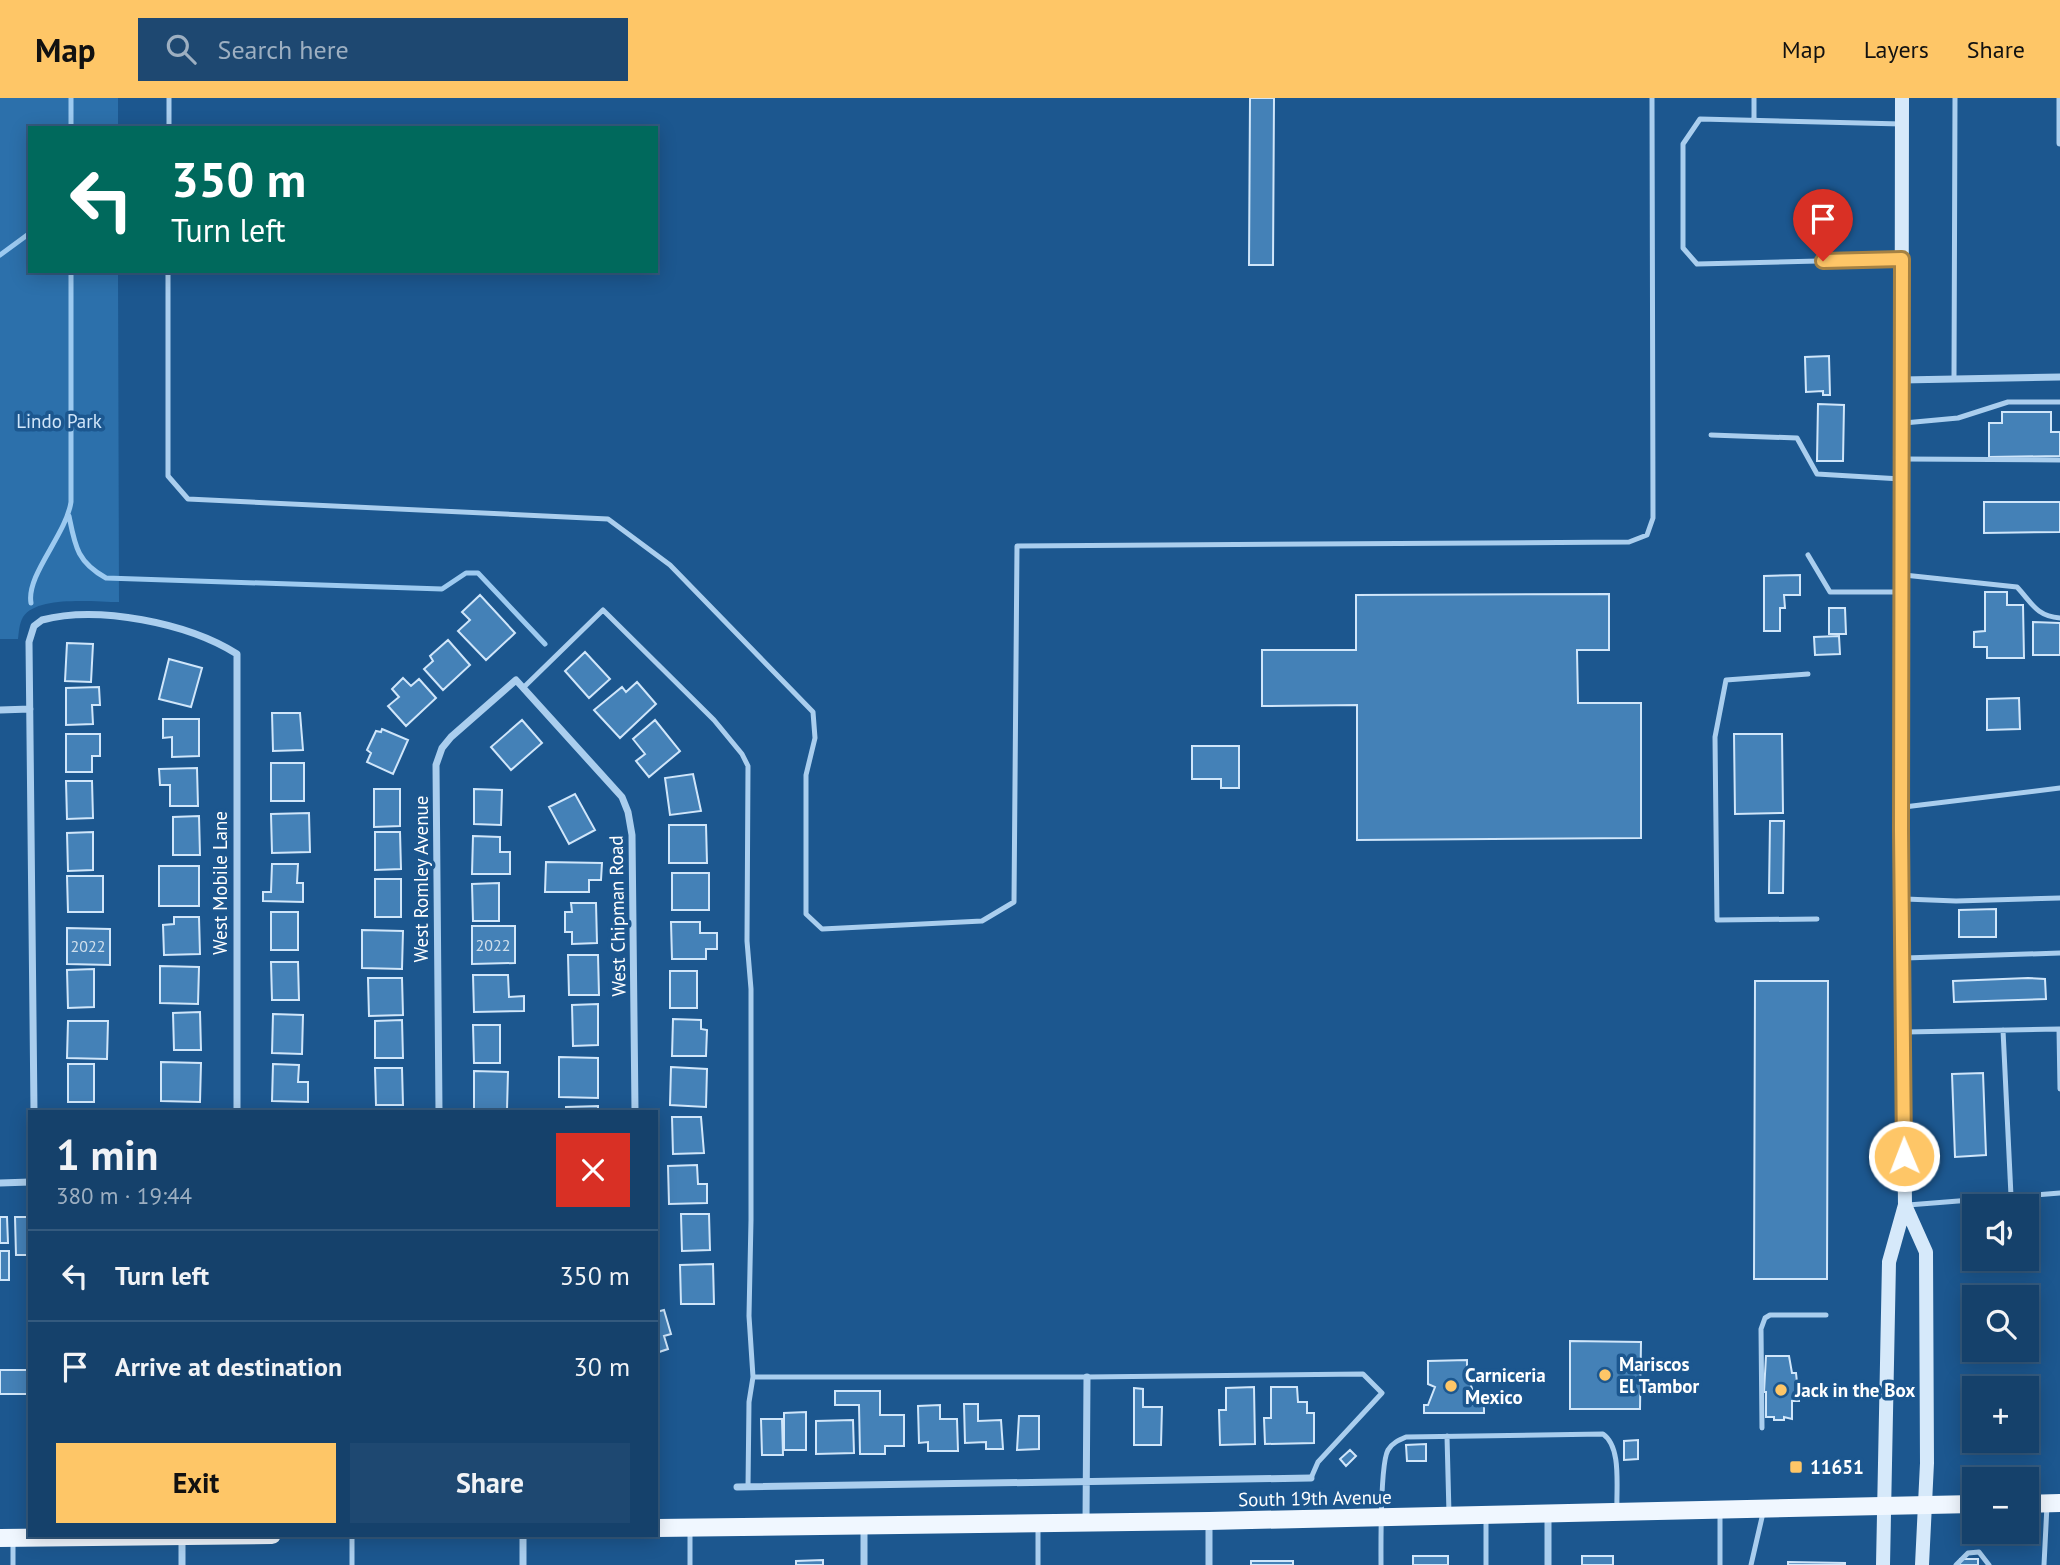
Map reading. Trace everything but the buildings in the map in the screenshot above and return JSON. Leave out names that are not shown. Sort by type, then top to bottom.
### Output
[{"type":"main road","points":[[1883,1565],[1889,1262],[1905,1205],[1901,807],[1902,98]]},
{"type":"main road","points":[[1905,1205],[1926,1252],[1927,1463],[1922,1565]]},
{"type":"main road","name":"South 19th Avenue","points":[[658,1528],[1548,1515],[1962,1504]]},
{"type":"main road","points":[[7,1538],[94,1537]]},
{"type":"street","points":[[2060,98],[2060,143]]},
{"type":"street","points":[[1901,380],[2060,377]]},
{"type":"street","name":"West Mobile Lane","points":[[30,709],[29,642],[34,626],[51,617],[125,615],[222,644],[237,654],[237,1110]]},
{"type":"street","name":"West Chipman Road","points":[[516,680],[622,797],[628,812],[632,835],[635,1110]]},
{"type":"street","name":"West Romley Avenue","points":[[439,1110],[436,765],[442,748],[451,737],[516,680]]},
{"type":"street","points":[[0,710],[30,709],[34,1110]]},
{"type":"street","points":[[0,1183],[28,1182]]},
{"type":"street","points":[[1086,1523],[1087,1377]]},
{"type":"street","points":[[737,1487],[1311,1478]]},
{"type":"street","points":[[1548,1515],[1548,1565]]},
{"type":"street","points":[[1209,1521],[1209,1565]]},
{"type":"street","points":[[864,1526],[864,1565]]},
{"type":"street","points":[[182,1537],[182,1565]]},
{"type":"street","points":[[523,1537],[523,1565]]},
{"type":"lane","points":[[169,98],[169,126]]},
{"type":"lane","points":[[169,273],[168,476],[188,499],[608,519],[670,565],[813,712],[815,738],[806,775],[806,914],[822,929],[982,921],[1014,902],[1017,546],[1629,542],[1647,535],[1653,518],[1652,98]]},
{"type":"lane","points":[[1754,98],[1754,120]]},
{"type":"lane","points":[[1954,379],[1955,98]]},
{"type":"lane","points":[[1902,124],[1700,119],[1683,144],[1683,248],[1698,264],[1902,259]]},
{"type":"lane","points":[[1901,423],[1958,418],[2008,402],[2060,402]]},
{"type":"lane","points":[[1711,435],[1797,438],[1816,474],[1901,479]]},
{"type":"lane","points":[[1901,459],[2060,460]]},
{"type":"lane","points":[[1808,555],[1830,592],[1901,592]]},
{"type":"lane","points":[[1901,574],[2017,587],[2034,608],[2047,617],[2060,618]]},
{"type":"lane","points":[[523,688],[603,610],[714,720],[742,754],[748,766],[747,941],[751,989],[749,1316],[753,1377],[749,1402],[748,1487]]},
{"type":"lane","points":[[1808,674],[1726,680],[1716,737],[1716,894],[1717,920],[1816,919]]},
{"type":"lane","points":[[1901,807],[2060,788]]},
{"type":"lane","points":[[1902,899],[1956,901],[2060,898]]},
{"type":"lane","points":[[1902,958],[2060,953]]},
{"type":"lane","points":[[1902,1032],[2059,1029],[2060,1089]]},
{"type":"lane","points":[[2003,1030],[2011,1194]]},
{"type":"lane","points":[[2039,1194],[2060,1193]]},
{"type":"lane","points":[[1905,1205],[1962,1200]]},
{"type":"lane","points":[[1762,1428],[1761,1329],[1765,1318],[1770,1315],[1826,1315]]},
{"type":"lane","points":[[753,1377],[1363,1374],[1382,1393],[1318,1462],[1311,1478]]},
{"type":"lane","points":[[1381,1565],[1381,1517],[1387,1452],[1395,1442],[1405,1437],[1603,1434],[1610,1439],[1615,1449],[1617,1513]]},
{"type":"lane","points":[[1447,1436],[1449,1516]]},
{"type":"lane","points":[[2044,1565],[2054,1503]]},
{"type":"lane","points":[[1751,1565],[1764,1510]]},
{"type":"lane","points":[[1720,1511],[1720,1565]]},
{"type":"lane","points":[[1486,1515],[1486,1565]]},
{"type":"lane","points":[[1038,1523],[1038,1565]]},
{"type":"lane","points":[[690,1528],[690,1565]]},
{"type":"lane","points":[[352,1537],[352,1565]]},
{"type":"lane","points":[[7,1538],[13,1565]]},
{"type":"lane","points":[[1956,1565],[1968,1553],[1979,1552],[1989,1565]]},
{"type":"green space","name":"Lindo Park","points":[[0,98],[118,98],[118,126],[28,126],[28,273],[118,273],[119,602],[67,601],[41,605],[23,617],[18,639],[0,639]]},
{"type":"waterway","points":[[71,98],[71,126]]},
{"type":"waterway","points":[[0,255],[28,234]]},
{"type":"waterway","points":[[31,603],[34,580],[62,528],[71,502],[71,273]]},
{"type":"waterway","points":[[69,516],[73,536],[83,559],[106,578],[442,589],[466,573],[478,573],[545,644]]},
{"type":"place","name":"Mariscos El Tambor","points":[[1605,1375]]},
{"type":"place","name":"Carniceria Mexico","points":[[1451,1386]]},
{"type":"place","name":"Jack in the Box","points":[[1781,1390]]},
{"type":"place","name":"11651","points":[[1796,1467]]},
{"type":"route","points":[[1823,261],[1902,259],[1901,830],[1904,1156]]}]
